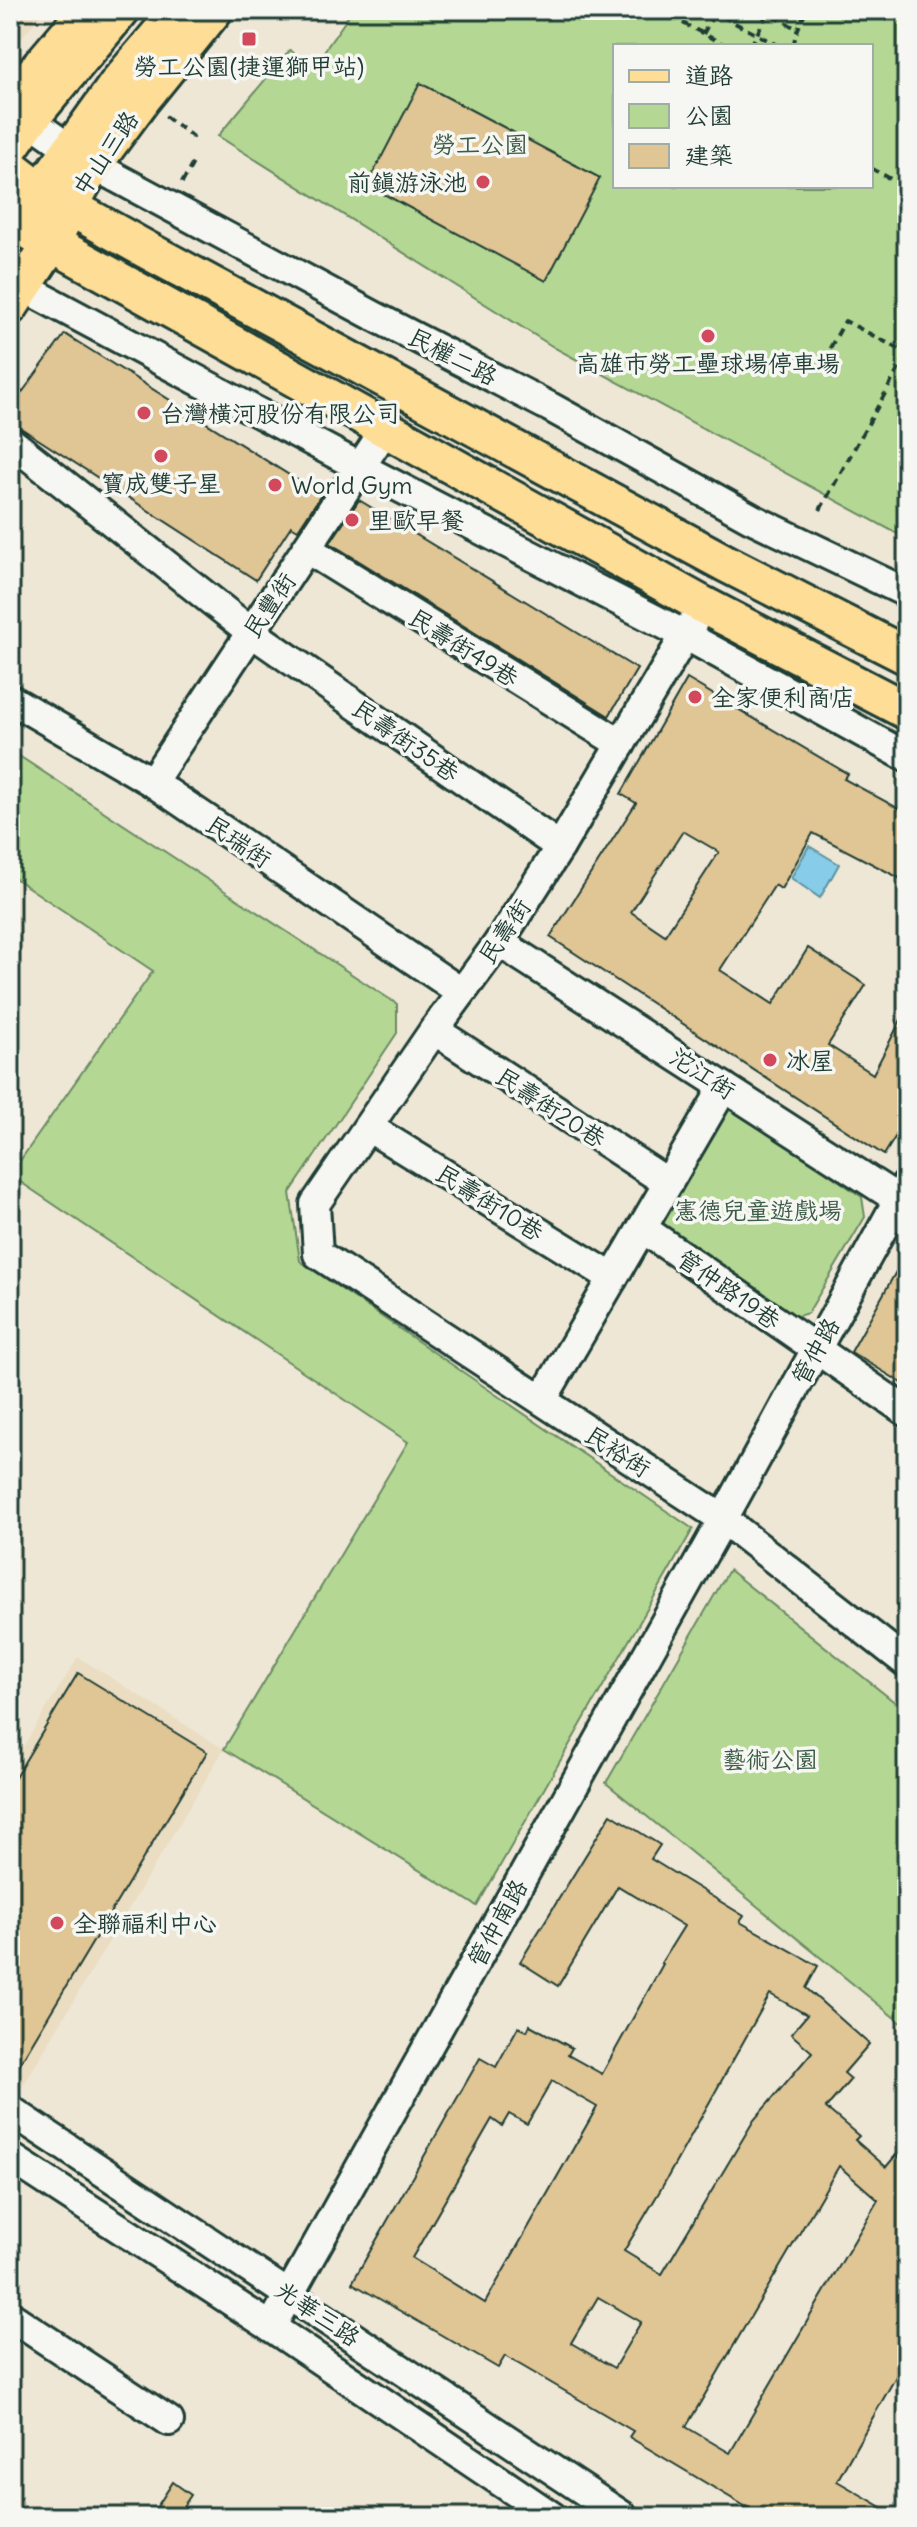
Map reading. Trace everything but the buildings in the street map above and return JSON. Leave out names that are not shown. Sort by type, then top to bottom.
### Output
[{"type":"main road","points":[[15,117],[88,10]]},
{"type":"main road","points":[[15,117],[121,10]]},
{"type":"main road","name":"中山三路","points":[[12,227],[55,199],[82,156],[119,82],[180,10]]},
{"type":"main road","name":"中山三路","points":[[82,156],[142,99],[214,10]]},
{"type":"main road","points":[[10,167],[55,199],[725,563],[907,656]]},
{"type":"main road","name":"中山三路","points":[[14,291],[51,244],[55,199]]},
{"type":"main road","points":[[12,227],[51,244],[703,605],[907,711]]},
{"type":"street","name":"民權二路","points":[[15,117],[374,316],[550,407],[751,518],[907,593]]},
{"type":"street","points":[[14,291],[685,635],[907,757]]},
{"type":"street","name":"民豐街","points":[[152,782],[386,428]]},
{"type":"street","name":"民壽街35巷","points":[[10,441],[251,632],[560,847]]},
{"type":"street","name":"民壽街49巷","points":[[307,549],[621,744]]},
{"type":"street","name":"民壽街","points":[[318,1254],[315,1204],[434,1030],[499,942],[560,847],[703,605]]},
{"type":"street","name":"民瑞街","points":[[10,699],[152,782],[461,992]]},
{"type":"street","name":"沱江街","points":[[499,942],[724,1087],[904,1196]]},
{"type":"street","name":"民壽街20巷","points":[[434,1030],[668,1183]]},
{"type":"street","points":[[542,1400],[724,1087]]},
{"type":"street","name":"民壽街10巷","points":[[368,1127],[613,1278]]},
{"type":"street","name":"管仲路","points":[[723,1519],[904,1196]]},
{"type":"street","name":"管仲路19巷","points":[[642,1228],[907,1412]]},
{"type":"street","name":"民裕街","points":[[318,1254],[723,1519],[907,1663]]},
{"type":"street","name":"管仲南路","points":[[271,2327],[723,1519]]},
{"type":"street","name":"光華三路","points":[[10,2110],[624,2517]]},
{"type":"street","name":"光華三路","points":[[10,2157],[271,2327],[553,2517]]},
{"type":"street","points":[[10,2316],[169,2421]]},
{"type":"path","points":[[660,10],[723,44]]},
{"type":"path","points":[[761,10],[798,29]]},
{"type":"path","points":[[793,44],[806,10]]},
{"type":"path","points":[[703,34],[714,11],[775,44]]},
{"type":"path","points":[[752,44],[768,12]]},
{"type":"path","points":[[873,169],[907,188]]},
{"type":"path","points":[[820,510],[907,353],[845,321],[830,348]]},
{"type":"shaded area","points":[[10,10],[45,10],[10,51]]},
{"type":"shaded area","name":"全聯福利中心","points":[[78,1657],[224,1749],[21,2089],[10,2082],[10,1768]]},
{"type":"green space","name":"勞工公園","points":[[338,10],[907,10],[907,539],[555,348],[218,136],[290,50],[313,67],[348,17]]},
{"type":"green space","points":[[10,750],[397,1004],[397,1033],[290,1193],[300,1261],[693,1529],[477,1906],[224,1749],[408,1442],[10,1175],[153,971],[10,875]]},
{"type":"green space","name":"憲德兒童遊戲場","points":[[732,1106],[862,1197],[865,1217],[808,1313],[791,1318],[661,1230],[662,1214],[719,1115]]},
{"type":"green space","name":"藝術公園","points":[[729,1570],[907,1712],[907,2028],[606,1783]]},
{"type":"water","points":[[809,846],[839,864],[820,898],[791,878]]},
{"type":"place","name":"勞工公園(捷運獅甲站)","points":[[249,39]]},
{"type":"place","name":"前鎮游泳池","points":[[483,182]]},
{"type":"place","name":"高雄市勞工壘球場停車場","points":[[708,336]]},
{"type":"place","name":"台灣橫河股份有限公司","points":[[144,413]]},
{"type":"place","name":"寶成雙子星","points":[[161,456]]},
{"type":"place","name":"World Gym","points":[[275,485]]},
{"type":"place","name":"里歐早餐","points":[[352,520]]},
{"type":"place","name":"全家便利商店","points":[[695,697]]},
{"type":"place","name":"冰屋","points":[[770,1060]]},
{"type":"place","name":"全聯福利中心","points":[[57,1923]]}]
